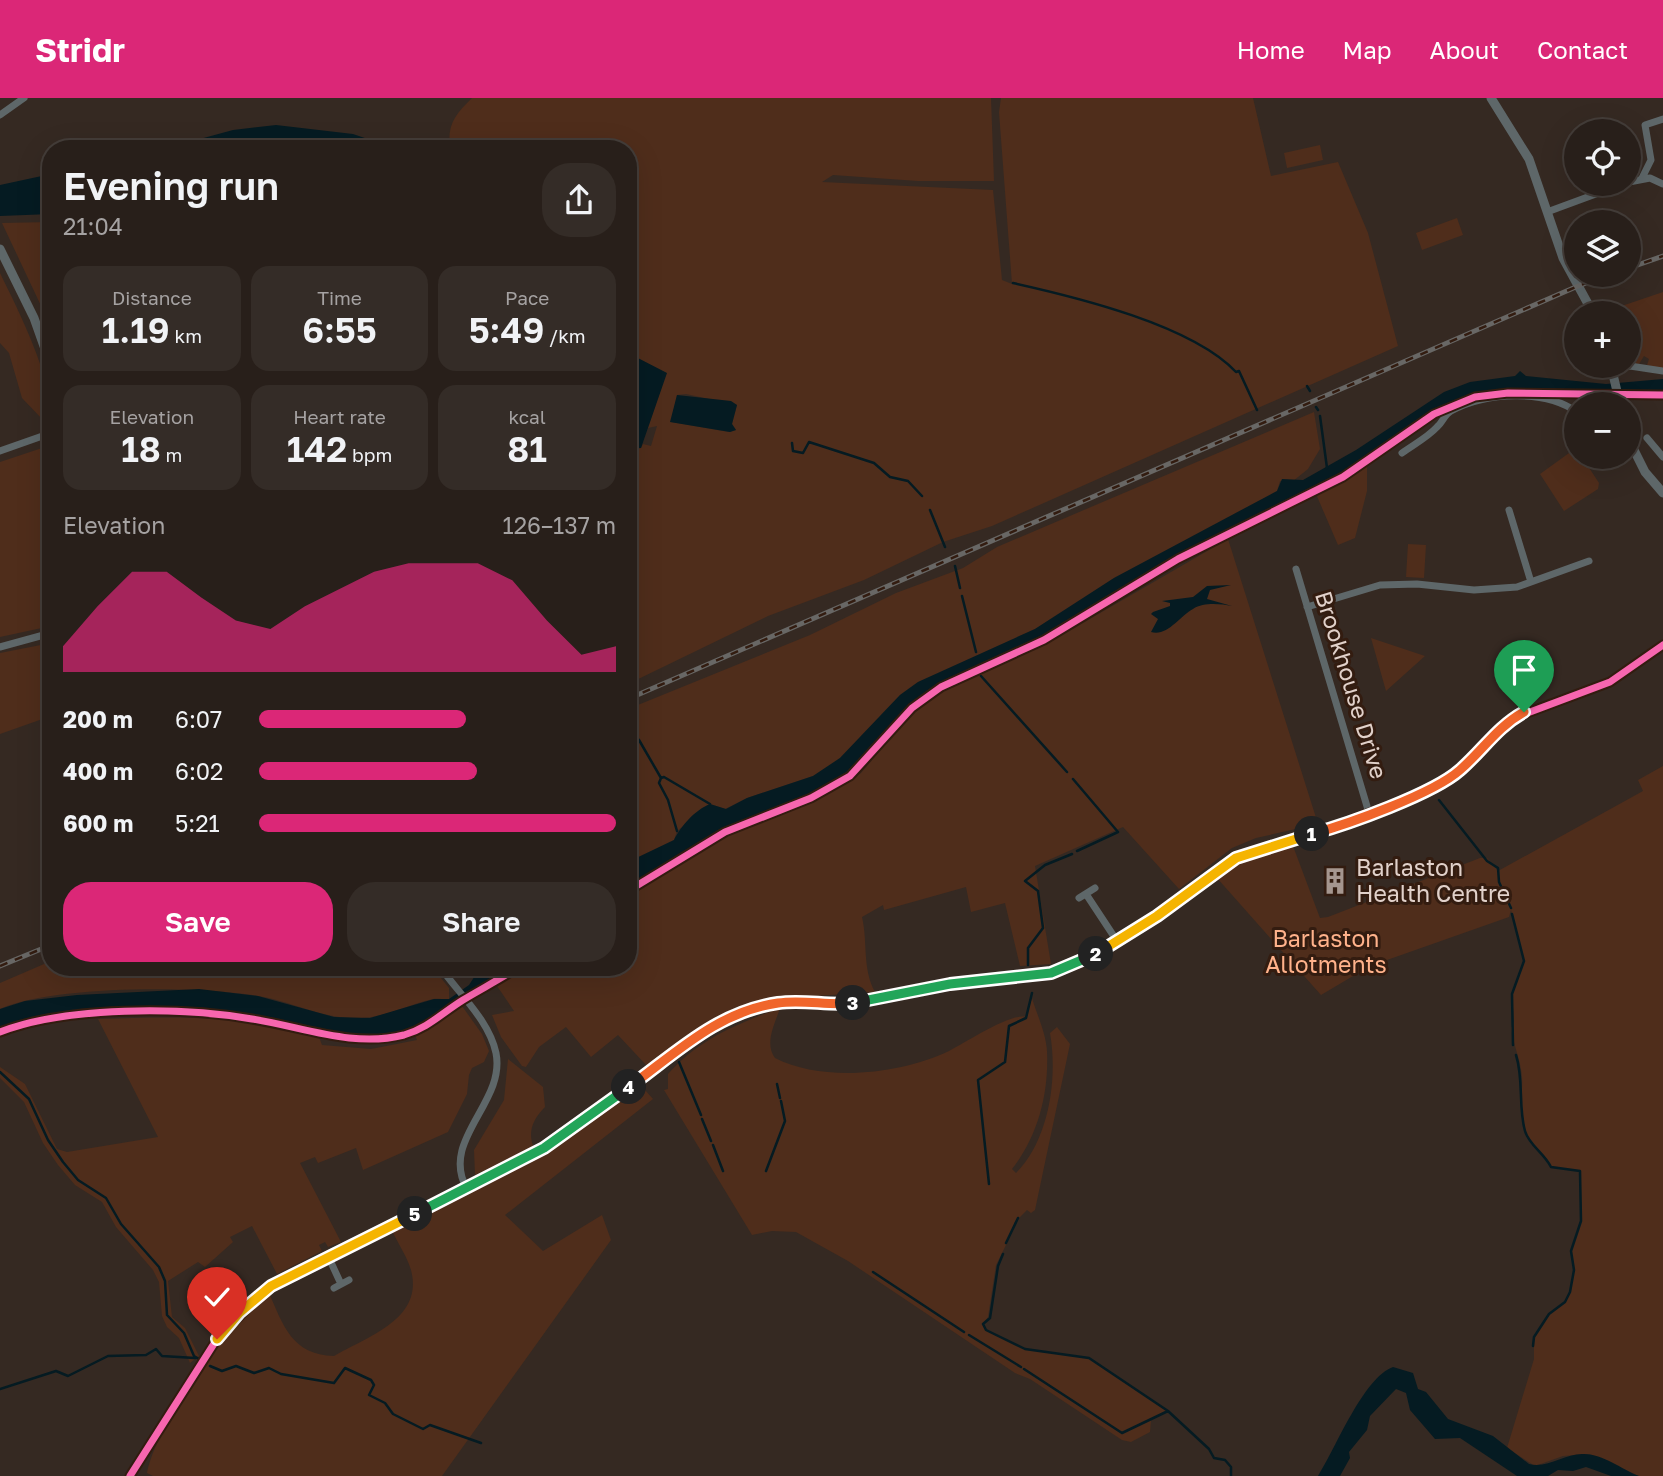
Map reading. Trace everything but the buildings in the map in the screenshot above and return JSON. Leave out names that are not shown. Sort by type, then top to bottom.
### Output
[{"type":"street","points":[[0,115],[24,98]]},
{"type":"street","points":[[1491,98],[1529,159],[1563,258],[1586,301]]},
{"type":"street","points":[[1663,120],[1645,125],[1651,160],[1642,178],[1663,184]]},
{"type":"street","points":[[1547,212],[1590,196]]},
{"type":"street","points":[[0,249],[34,318],[42,341]]},
{"type":"street","points":[[1641,368],[1663,371]]},
{"type":"street","points":[[1402,453],[1437,428],[1449,412],[1485,400],[1522,397],[1555,399],[1564,404]]},
{"type":"street","points":[[0,451],[42,436]]},
{"type":"street","points":[[1647,438],[1663,457]]},
{"type":"street","points":[[1641,464],[1663,493]]},
{"type":"street","points":[[1509,510],[1531,582]]},
{"type":"street","points":[[1307,607],[1380,585],[1489,590],[1531,582],[1589,561]]},
{"type":"street","name":"Brookhouse Drive","points":[[1296,569],[1369,813]]},
{"type":"street","points":[[0,647],[42,636]]},
{"type":"street","points":[[130,1476],[217,1339],[239,1313],[271,1286],[544,1148],[698,1034],[743,1011],[779,1002],[848,1003],[950,984],[1051,973],[1076,964],[1117,941],[1236,858],[1320,832],[1430,790],[1450,777],[1511,719],[1610,682],[1663,645]]},
{"type":"street","points":[[1096,888],[1083,896],[1117,941]]},
{"type":"street","points":[[447,976],[488,1034],[497,1060],[489,1091],[458,1157],[461,1179],[467,1189]]},
{"type":"street","points":[[328,1256],[337,1286],[349,1280]]},
{"type":"green space","points":[[472,98],[991,98],[994,181],[918,181],[833,175],[822,182],[993,190],[1002,280],[1012,284],[999,112],[1001,98],[1253,98],[1271,176],[1338,162],[1368,233],[1398,346],[992,526],[943,542],[864,580],[768,616],[637,680],[637,448],[643,444],[651,446],[657,426],[648,428],[666,373],[637,358],[637,140],[449,140],[451,126]],"holes":[[[686,394],[737,405],[732,424],[736,430],[729,432],[671,422],[677,395]]]},
{"type":"green space","points":[[1320,145],[1323,160],[1287,168],[1284,153]]},
{"type":"green space","points":[[1457,218],[1463,235],[1422,250],[1416,233]]},
{"type":"green space","points":[[42,222],[42,308],[2,223]]},
{"type":"green space","points":[[0,273],[25,325],[42,370],[42,419],[22,398],[9,353],[0,343]]},
{"type":"green space","points":[[1663,292],[1663,369],[1647,365],[1649,359],[1644,356],[1641,361],[1641,301],[1636,301]]},
{"type":"green space","points":[[1314,412],[1320,449],[1308,469],[1293,481],[1280,481],[1277,491],[1114,578],[1035,629],[918,682],[900,695],[840,758],[813,776],[747,798],[725,809],[710,804],[677,831],[674,840],[637,858],[637,705],[810,635],[896,593],[963,568],[997,547]]},
{"type":"green space","points":[[42,448],[42,628],[0,637],[0,462]]},
{"type":"green space","points":[[1564,457],[1564,469],[1590,469],[1599,483],[1598,489],[1564,511],[1540,474]]},
{"type":"green space","points":[[1367,465],[1367,491],[1355,538],[1338,545],[1316,494]]},
{"type":"green space","points":[[1228,539],[1318,824],[1256,838],[1232,848],[1179,889],[1123,827],[1035,866],[1051,964],[1020,966],[1005,903],[971,912],[966,887],[884,910],[883,905],[862,917],[868,974],[875,992],[786,998],[714,1020],[647,1066],[618,1035],[591,1057],[566,1027],[539,1047],[526,1067],[522,1066],[501,1037],[492,1015],[514,1011],[497,986],[510,976],[637,976],[637,889],[726,834],[832,791],[861,773],[907,719],[936,695],[1050,642]]},
{"type":"green space","points":[[1408,544],[1426,545],[1424,578],[1406,577]]},
{"type":"green space","points":[[1371,638],[1425,656],[1386,691]]},
{"type":"green space","points":[[42,645],[42,719],[0,734],[0,653]]},
{"type":"green space","name":"Barlaston Allotments","points":[[1663,766],[1663,1476],[1639,1476],[1590,1454],[1563,1456],[1535,1466],[1507,1448],[1534,1359],[1534,1337],[1549,1314],[1565,1302],[1570,1292],[1574,1270],[1571,1251],[1581,1221],[1580,1171],[1551,1167],[1524,1130],[1521,1071],[1511,1028],[1514,1022],[1512,994],[1524,961],[1511,910],[1509,917],[1370,966],[1321,995],[1217,878],[1248,858],[1293,846],[1320,918],[1328,917],[1480,858],[1487,858],[1498,871],[1643,791],[1638,780]]},
{"type":"green space","points":[[42,965],[42,976],[439,976],[449,988],[449,999],[433,999],[362,1018],[327,1015],[258,996],[165,989],[55,995],[0,1009],[0,983]]},
{"type":"green space","points":[[1032,998],[1046,1044],[1046,1083],[1035,1128],[1029,1143],[1012,1169],[1016,1173],[1036,1144],[1048,1108],[1053,1069],[1050,1033],[1057,1027],[1070,1044],[1035,1210],[1031,1213],[1027,1210],[1014,1223],[1014,1229],[996,1265],[988,1317],[983,1324],[986,1330],[1025,1349],[1089,1358],[1168,1411],[1151,1420],[1150,1432],[1131,1442],[1122,1440],[1030,1379],[1015,1373],[848,1261],[796,1232],[772,1231],[752,1235],[664,1090],[668,1089],[668,1074],[693,1051],[734,1027],[780,1008],[770,1040],[775,1058],[816,1071],[839,1073],[886,1070],[930,1059],[1010,1019],[1026,1017]]},
{"type":"green space","points":[[462,1006],[482,1034],[489,1051],[484,1062],[472,1068],[467,1094],[448,1132],[363,1170],[356,1148],[318,1163],[315,1157],[300,1163],[341,1242],[328,1247],[325,1242],[319,1245],[322,1251],[277,1274],[252,1226],[230,1237],[233,1242],[205,1267],[198,1262],[168,1281],[172,1317],[185,1328],[199,1356],[190,1363],[179,1338],[167,1327],[162,1316],[159,1282],[153,1270],[116,1227],[102,1202],[75,1185],[58,1165],[43,1143],[24,1102],[0,1078],[0,1067],[25,1084],[57,1149],[67,1152],[158,1137],[98,1019],[156,1017],[236,1021],[263,1024],[319,1037],[322,1045],[371,1049],[417,1040],[415,1035],[438,1024]]},
{"type":"green space","points":[[508,1059],[543,1087],[545,1107],[534,1121],[531,1131],[534,1148],[475,1175],[474,1150],[504,1100]]},
{"type":"green space","points":[[637,1089],[645,1090],[653,1099],[505,1215],[543,1251],[602,1215],[611,1240],[442,1476],[153,1476],[147,1473],[165,1428],[196,1376],[234,1328],[269,1293],[291,1336],[308,1350],[334,1356],[377,1333],[401,1313],[409,1301],[413,1287],[411,1270],[392,1231],[545,1151]]},
{"type":"water","points":[[276,125],[353,134],[371,140],[196,140],[233,130]]},
{"type":"water","points":[[42,176],[42,214],[0,216],[0,185]]},
{"type":"water","points":[[637,358],[667,373],[641,448],[637,448]]},
{"type":"water","points":[[1520,371],[1526,376],[1606,384],[1663,379],[1663,391],[1518,390],[1456,400],[1428,416],[1354,468],[1171,560],[1049,633],[930,690],[900,714],[853,770],[826,786],[711,836],[637,881],[637,858],[674,840],[699,810],[710,804],[726,809],[747,798],[813,776],[840,758],[900,695],[918,682],[1035,629],[1114,578],[1277,491],[1282,479],[1303,480],[1356,450],[1444,392],[1470,382],[1515,376]]},
{"type":"water","points":[[677,395],[731,401],[737,405],[732,424],[736,430],[730,432],[670,422]]},
{"type":"water","points":[[1231,585],[1210,590],[1207,599],[1232,606],[1202,605],[1188,612],[1168,629],[1151,632],[1158,619],[1151,614],[1170,606],[1170,603],[1162,601],[1193,597],[1207,586]]},
{"type":"water","points":[[475,976],[498,976],[423,1024],[384,1035],[345,1035],[247,1014],[189,1008],[89,1011],[27,1021],[0,1029],[0,1009],[25,1001],[77,995],[199,989],[258,996],[334,1017],[370,1018],[434,999],[449,999],[469,985]]},
{"type":"water","points":[[1393,1367],[1413,1373],[1418,1389],[1426,1392],[1448,1419],[1493,1436],[1529,1464],[1542,1465],[1575,1455],[1589,1454],[1639,1476],[1611,1476],[1586,1467],[1573,1471],[1558,1470],[1548,1476],[1517,1476],[1460,1438],[1435,1439],[1410,1410],[1406,1393],[1396,1389],[1370,1416],[1367,1430],[1349,1452],[1350,1458],[1340,1476],[1318,1476],[1361,1399],[1382,1374]]},
{"type":"waterway","points":[[1013,283],[1132,315],[1191,340],[1216,355],[1236,372],[1239,371],[1257,410]]},
{"type":"waterway","points":[[1307,386],[1310,391]]},
{"type":"waterway","points":[[1320,416],[1327,468]]},
{"type":"waterway","points":[[792,443],[793,451],[803,453],[809,442],[874,463],[890,477],[908,481],[922,496]]},
{"type":"waterway","points":[[930,510],[945,547]]},
{"type":"waterway","points":[[955,566],[960,588]]},
{"type":"waterway","points":[[962,596],[976,652]]},
{"type":"waterway","points":[[981,676],[1067,772]]},
{"type":"waterway","points":[[637,738],[661,778],[664,777],[710,804]]},
{"type":"waterway","points":[[661,778],[659,783],[668,800],[677,831]]},
{"type":"waterway","points":[[1073,779],[1118,832],[1077,851]]},
{"type":"waterway","points":[[1439,800],[1487,861],[1498,868],[1499,882],[1511,908]]},
{"type":"waterway","points":[[1028,965],[1028,948],[1043,928],[1038,891],[1025,881],[1045,865],[1072,854]]},
{"type":"waterway","points":[[1512,914],[1524,961],[1512,994],[1513,1045]]},
{"type":"waterway","points":[[989,1184],[978,1080],[1005,1062],[1009,1026],[1026,1018],[1032,993]]},
{"type":"waterway","points":[[1516,1055],[1527,1136],[1551,1167],[1580,1171],[1581,1221],[1571,1251],[1574,1270],[1570,1292],[1565,1302],[1549,1314],[1534,1337],[1533,1346]]},
{"type":"waterway","points":[[679,1062],[701,1115]]},
{"type":"waterway","points":[[0,1072],[29,1099],[48,1140],[63,1162],[78,1180],[106,1198],[121,1224],[159,1267],[165,1281],[167,1315],[184,1333],[194,1356],[199,1359]]},
{"type":"waterway","points":[[777,1084],[780,1098]]},
{"type":"waterway","points":[[766,1171],[785,1121],[781,1101]]},
{"type":"waterway","points":[[702,1119],[711,1141]]},
{"type":"waterway","points":[[713,1145],[723,1171]]},
{"type":"waterway","points":[[1006,1243],[1018,1218]]},
{"type":"waterway","points":[[1003,1254],[998,1266],[990,1318],[983,1324],[986,1330],[1025,1349],[1089,1358],[1168,1411]]},
{"type":"waterway","points":[[873,1272],[964,1332]]},
{"type":"waterway","points":[[969,1335],[1021,1367]]},
{"type":"waterway","points":[[0,1389],[56,1371],[68,1376],[108,1356],[146,1355],[156,1349],[162,1356],[195,1358]]},
{"type":"waterway","points":[[210,1366],[222,1371],[236,1366],[254,1373],[269,1368],[281,1374],[334,1383],[345,1368],[371,1380],[374,1385],[369,1395],[385,1403],[393,1414],[423,1429],[430,1425],[481,1443]]},
{"type":"waterway","points":[[1024,1369],[1122,1433],[1168,1411],[1209,1449],[1214,1458],[1225,1460],[1231,1467],[1231,1476]]},
{"type":"railway","points":[[1641,264],[1663,256]]},
{"type":"railway","points":[[637,695],[1576,287]]},
{"type":"railway","points":[[0,966],[42,949]]},
{"type":"cycle path","points":[[637,886],[725,832],[811,798],[850,776],[912,708],[941,687],[1044,640],[1178,559],[1343,477],[1434,414],[1475,397],[1508,393],[1663,395]]},
{"type":"cycle path","points":[[130,1476],[217,1339],[265,1290],[544,1148],[711,1026],[743,1011],[779,1002],[848,1003],[950,983],[1032,976],[1067,968],[1092,956],[1157,916],[1236,858],[1320,832],[1430,790],[1460,770],[1481,746],[1511,719],[1610,682],[1663,645]]},
{"type":"cycle path","points":[[0,1032],[58,1017],[159,1011],[252,1019],[347,1038],[385,1038],[404,1035],[420,1028],[504,976]]},
{"type":"place","name":"Barlaston Health Centre","points":[[1335,881]]},
{"type":"route","points":[[217,1339],[239,1313],[282,1279],[467,1189],[544,1148],[710,1026],[743,1011],[779,1002],[848,1003],[881,999],[950,984],[1032,976],[1066,968],[1122,939],[1205,881],[1226,863],[1249,851],[1320,832],[1430,790],[1460,770],[1498,729],[1524,712]]}]
